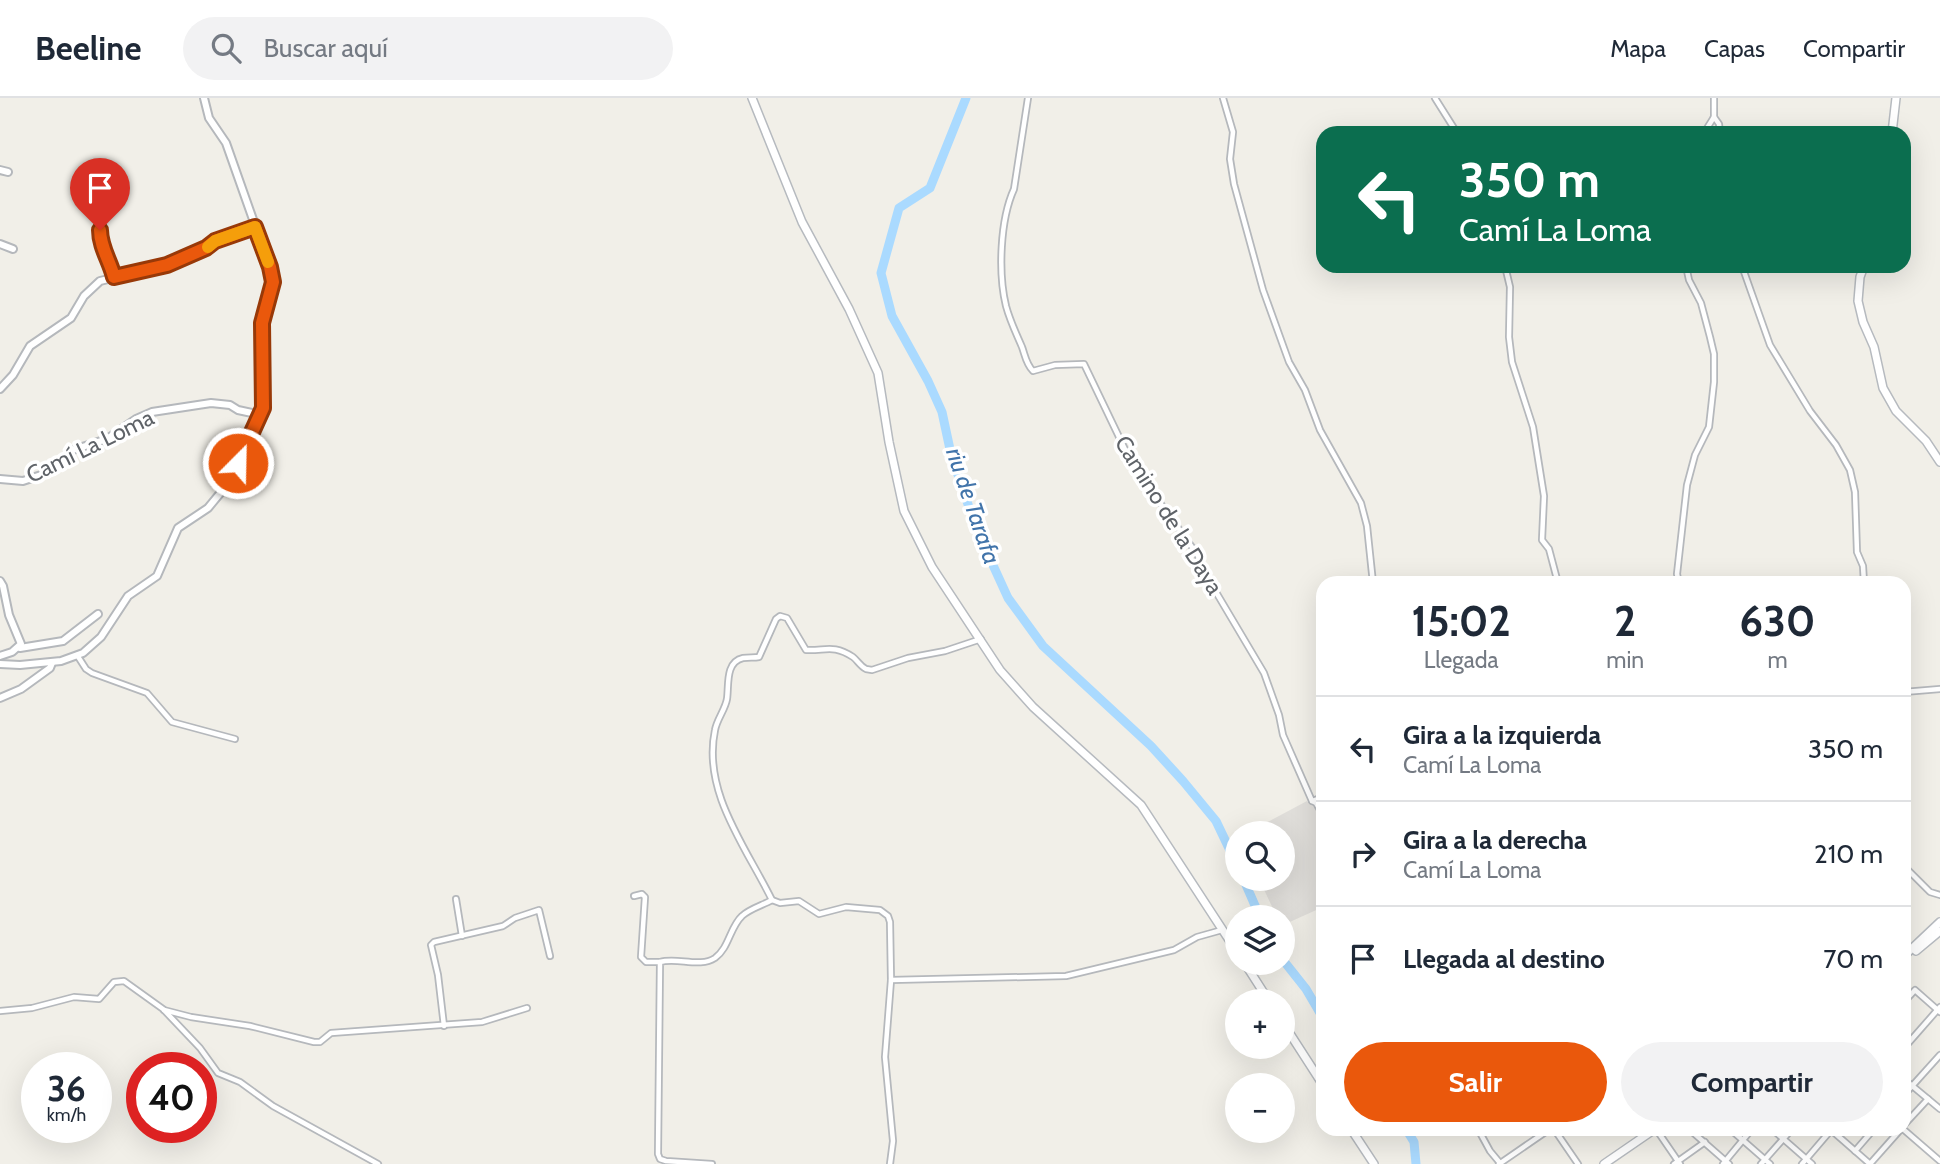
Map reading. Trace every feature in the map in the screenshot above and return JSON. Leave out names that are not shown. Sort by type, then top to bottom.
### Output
[{"type":"main road","points":[[752,98],[802,222],[849,309],[878,373],[904,511],[932,566],[1000,670],[1033,707],[1141,805],[1225,933]]},
{"type":"main road","points":[[1893,126],[1896,98]]},
{"type":"main road","points":[[1861,273],[1858,301],[1863,322],[1874,347],[1882,388],[1896,411],[1926,441],[1940,462]]},
{"type":"main road","points":[[1911,951],[1940,922]]},
{"type":"main road","points":[[1911,953],[1940,930]]},
{"type":"main road","points":[[1295,1042],[1316,1074]]},
{"type":"main road","points":[[1356,1136],[1374,1164]]},
{"type":"main road","points":[[1610,1163],[1647,1136]]},
{"type":"street","points":[[0,664],[52,663],[83,653],[101,637],[128,596],[157,576],[176,531],[182,524],[208,508],[222,491],[261,415],[262,323],[273,276],[226,143],[209,118],[204,98]]},
{"type":"street","name":"Camino de la Daya","points":[[1028,98],[1014,189],[1008,202],[1002,287],[1014,331],[1028,366],[1033,371],[1055,365],[1084,363],[1132,464],[1197,554],[1210,582],[1264,673],[1283,734],[1312,801],[1316,803]]},
{"type":"street","points":[[1223,98],[1233,132],[1230,159],[1234,184],[1263,290],[1289,362],[1306,390],[1328,448],[1361,503],[1367,526],[1372,576]]},
{"type":"street","points":[[1435,98],[1453,126]]},
{"type":"street","points":[[1708,126],[1714,117],[1714,98]]},
{"type":"street","points":[[1714,117],[1719,126]]},
{"type":"street","points":[[0,170],[8,172]]},
{"type":"street","points":[[0,390],[13,375],[30,346],[71,318],[85,296],[96,285],[114,277],[167,265],[206,248],[215,241],[255,227]]},
{"type":"street","points":[[100,230],[101,242],[114,277]]},
{"type":"street","points":[[0,244],[13,248]]},
{"type":"street","points":[[1507,273],[1510,287],[1509,337],[1513,362],[1532,427],[1544,496],[1542,540],[1549,549],[1556,576]]},
{"type":"street","points":[[1677,576],[1687,485],[1695,455],[1709,427],[1714,382],[1710,337],[1701,303],[1688,273]]},
{"type":"street","points":[[1744,273],[1770,345],[1850,470],[1855,492],[1857,552],[1864,576]]},
{"type":"street","name":"Camí La Loma","points":[[0,479],[23,481],[44,474],[73,450],[107,439],[136,419],[152,412],[211,403],[230,405],[238,410],[261,415]]},
{"type":"street","points":[[0,581],[9,615],[20,639],[20,648]]},
{"type":"street","points":[[0,656],[20,648],[64,641],[98,614]]},
{"type":"street","points":[[890,1164],[893,1142],[885,1057],[891,980],[890,922],[884,912],[846,907],[819,914],[800,901],[780,903],[772,900],[738,837],[715,786],[712,762],[715,729],[726,702],[729,673],[733,664],[740,658],[759,657],[776,619],[783,616],[806,650],[837,650],[852,657],[866,669],[872,670],[981,639]]},
{"type":"street","points":[[77,655],[92,673],[147,693],[172,722],[235,739]]},
{"type":"street","points":[[0,698],[21,689],[50,668],[52,663]]},
{"type":"street","points":[[1911,691],[1940,689]]},
{"type":"street","points":[[1312,801],[1316,800]]},
{"type":"street","points":[[1911,873],[1930,892],[1940,895]]},
{"type":"street","points":[[634,896],[642,894],[645,897],[640,957],[646,962],[708,961],[715,958],[741,916],[772,900]]},
{"type":"street","points":[[456,899],[462,936]]},
{"type":"street","points":[[444,1026],[438,975],[431,945],[434,942],[503,926],[515,918],[540,910],[550,956]]},
{"type":"street","points":[[891,980],[1066,976],[1174,950],[1198,937],[1223,930]]},
{"type":"street","points":[[660,962],[658,1154],[660,1159],[666,1161],[712,1164]]},
{"type":"street","points":[[0,1011],[32,1008],[74,997],[99,999],[116,980],[124,981],[163,1009],[200,1048],[218,1073],[240,1082],[273,1105],[379,1164]]},
{"type":"street","points":[[1911,994],[1915,989],[1939,1009],[1911,1040]]},
{"type":"street","points":[[163,1009],[320,1042],[331,1033],[482,1022],[527,1008]]},
{"type":"street","points":[[1940,1055],[1912,1086],[1940,1109]]},
{"type":"street","points":[[1911,1119],[1928,1099]]},
{"type":"street","points":[[1911,1135],[1940,1161]]},
{"type":"street","points":[[1482,1136],[1499,1163],[1541,1136]]},
{"type":"street","points":[[1557,1136],[1578,1164]]},
{"type":"street","points":[[1661,1136],[1677,1163],[1705,1142]]},
{"type":"street","points":[[1698,1136],[1726,1163],[1746,1136]]},
{"type":"street","points":[[1738,1136],[1765,1163],[1786,1136]]},
{"type":"street","points":[[1780,1136],[1812,1164]]},
{"type":"street","points":[[1802,1164],[1825,1136]]},
{"type":"street","points":[[1838,1136],[1870,1164],[1896,1136]]},
{"type":"street","points":[[1854,1151],[1868,1136]]},
{"type":"shaded area","points":[[1307,801],[1316,809],[1316,910],[1295,920],[1295,905],[1271,905],[1265,891],[1295,891],[1295,821],[1270,821]]},
{"type":"waterway","name":"riu de Tarafa","points":[[966,98],[930,188],[899,208],[881,273],[892,316],[942,412],[951,454],[976,528],[1008,598],[1043,646],[1151,746],[1183,781],[1216,821],[1225,840]]},
{"type":"waterway","name":"riu de Tarafa","points":[[1249,891],[1255,905]]},
{"type":"waterway","name":"riu de Tarafa","points":[[1295,975],[1316,1006]]},
{"type":"waterway","name":"riu de Tarafa","points":[[1410,1136],[1414,1142],[1416,1164]]},
{"type":"slow traffic","points":[[208,247],[215,241],[255,227],[268,262]]},
{"type":"route","points":[[100,230],[101,242],[114,277],[167,265],[206,248],[215,241],[255,227],[273,282],[262,323],[260,355],[263,408],[238,463]]}]
